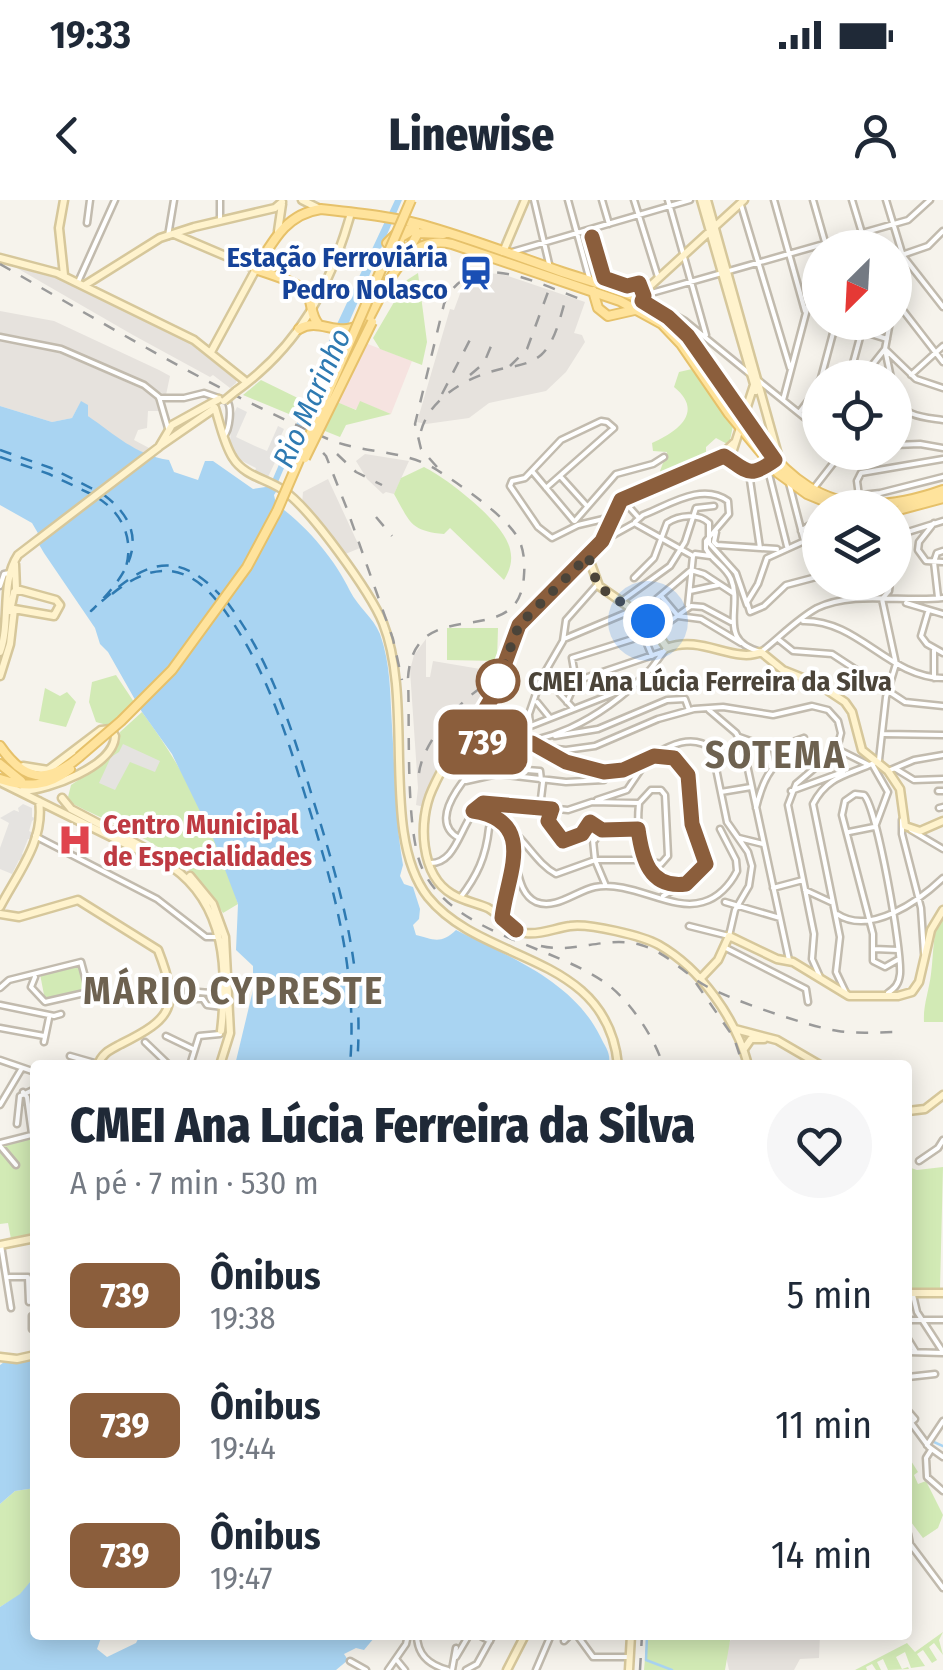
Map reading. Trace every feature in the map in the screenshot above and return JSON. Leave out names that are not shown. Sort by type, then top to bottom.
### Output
[{"type":"main road","points":[[351,213],[356,200]]},
{"type":"main road","points":[[0,781],[23,786],[47,783],[81,758],[143,700],[187,652],[247,567],[285,490],[412,200]]},
{"type":"main road","points":[[294,480],[412,200]]},
{"type":"main road","points":[[319,326],[309,300],[299,288],[256,269],[278,232],[301,216],[321,209],[432,230],[454,241],[590,282],[626,299]]},
{"type":"main road","points":[[410,252],[400,247],[400,238],[420,228]]},
{"type":"main road","points":[[315,421],[387,243],[399,231],[432,230]]},
{"type":"main road","points":[[299,329],[309,324],[349,330],[369,318],[418,233],[432,230]]},
{"type":"main road","points":[[285,490],[294,480],[372,322],[412,258],[430,246],[454,241]]},
{"type":"main road","points":[[410,252],[430,242],[454,241]]},
{"type":"main road","points":[[505,256],[593,292],[644,303],[668,317],[688,336],[741,422],[768,450],[773,466],[812,490]]},
{"type":"main road","points":[[590,282],[604,314],[620,315],[644,303]]},
{"type":"main road","points":[[620,315],[626,299]]},
{"type":"main road","points":[[644,303],[773,466],[789,483],[803,490]]},
{"type":"main road","points":[[912,500],[943,490]]},
{"type":"main road","points":[[912,506],[943,498]]},
{"type":"main road","points":[[0,746],[12,764],[30,774],[46,776],[67,767]]},
{"type":"main road","points":[[0,764],[23,782],[44,780],[81,758]]},
{"type":"street","points":[[64,200],[60,228],[64,276]]},
{"type":"street","points":[[87,223],[90,200]]},
{"type":"street","points":[[81,284],[115,200]]},
{"type":"street","points":[[170,234],[174,200]]},
{"type":"street","points":[[220,200],[220,222]]},
{"type":"street","points":[[302,200],[321,209]]},
{"type":"street","points":[[505,256],[526,200]]},
{"type":"street","points":[[534,200],[550,268]]},
{"type":"street","points":[[568,200],[590,282]]},
{"type":"street","points":[[602,200],[609,224]]},
{"type":"street","points":[[634,200],[659,278]]},
{"type":"street","points":[[505,256],[669,203],[690,200]]},
{"type":"street","points":[[704,200],[772,444],[768,450]]},
{"type":"street","points":[[774,200],[802,300]]},
{"type":"street","points":[[812,200],[820,230]]},
{"type":"street","points":[[852,200],[861,230]]},
{"type":"street","points":[[886,200],[895,230]]},
{"type":"street","points":[[921,200],[923,208]]},
{"type":"street","points":[[873,230],[908,220],[930,200]]},
{"type":"street","points":[[81,284],[170,234],[275,208],[283,201]]},
{"type":"street","points":[[278,232],[283,201]]},
{"type":"street","points":[[644,303],[649,287],[741,201],[790,368]]},
{"type":"street","points":[[669,203],[707,339]]},
{"type":"street","points":[[0,676],[10,644],[7,581],[18,555],[270,364],[311,313],[351,213]]},
{"type":"street","points":[[912,252],[930,245],[943,231]]},
{"type":"street","points":[[170,234],[256,269],[211,352]]},
{"type":"street","points":[[644,303],[693,282],[802,250]]},
{"type":"street","points":[[0,258],[64,276],[198,342],[244,380]]},
{"type":"street","points":[[912,271],[942,306]]},
{"type":"street","points":[[299,288],[316,292],[324,286]]},
{"type":"street","points":[[942,306],[943,296]]},
{"type":"street","points":[[234,390],[286,340],[306,312],[309,300]]},
{"type":"street","points":[[644,303],[667,309],[685,321],[802,415]]},
{"type":"street","points":[[912,320],[943,362]]},
{"type":"street","points":[[685,321],[688,336]]},
{"type":"street","points":[[782,400],[802,322]]},
{"type":"street","points":[[0,337],[32,340],[67,351],[141,384],[159,398],[170,423],[159,447]]},
{"type":"street","points":[[887,340],[887,360]]},
{"type":"street","points":[[912,373],[943,346]]},
{"type":"street","points":[[885,349],[896,360]]},
{"type":"street","points":[[876,360],[885,349]]},
{"type":"street","points":[[912,375],[926,385],[943,388]]},
{"type":"street","points":[[602,541],[619,502],[727,457],[755,380]]},
{"type":"street","points":[[755,380],[773,466],[784,548]]},
{"type":"street","points":[[159,398],[180,399],[204,392],[227,400],[231,407],[224,436]]},
{"type":"street","points":[[170,423],[222,400]]},
{"type":"street","points":[[215,408],[235,461],[285,490],[305,512],[354,573],[385,630],[398,687],[404,832],[411,868],[427,896],[452,919],[551,970],[583,992],[606,1025],[616,1060]]},
{"type":"street","points":[[799,413],[802,409]]},
{"type":"street","points":[[912,414],[943,420]]},
{"type":"street","points":[[202,418],[220,422]]},
{"type":"street","points":[[546,488],[614,428],[603,421],[568,436],[523,479],[510,484],[534,522],[550,537],[557,537],[576,523],[616,474],[664,457]]},
{"type":"street","points":[[170,423],[188,429]]},
{"type":"street","points":[[912,445],[943,448]]},
{"type":"street","points":[[727,457],[735,466],[749,471],[773,466]]},
{"type":"street","points":[[858,490],[861,473],[943,459]]},
{"type":"street","points":[[812,490],[828,470]]},
{"type":"street","points":[[532,471],[576,523]]},
{"type":"street","points":[[749,471],[760,548]]},
{"type":"street","points":[[560,476],[588,507]]},
{"type":"street","points":[[886,490],[943,477]]},
{"type":"street","points":[[789,483],[802,534]]},
{"type":"street","points":[[567,702],[576,681],[572,658],[657,632],[688,607],[694,555],[729,514],[730,505],[725,498],[710,492],[695,494],[602,541],[519,625],[490,715],[473,741],[447,762],[427,800],[424,839],[440,883],[460,898],[485,907],[512,928],[528,933],[576,926],[661,946],[701,978],[735,1030],[749,1040],[781,1042],[809,1060]]},
{"type":"street","points":[[631,496],[636,522],[694,555],[710,556]]},
{"type":"street","points":[[621,602],[664,572],[681,547],[698,507],[714,506]]},
{"type":"street","points":[[576,523],[612,517]]},
{"type":"street","points":[[634,578],[654,558],[660,537],[672,520],[692,517],[708,521],[711,547],[736,572],[750,612],[764,606],[786,586],[802,581]]},
{"type":"street","points":[[912,530],[943,521]]},
{"type":"street","points":[[934,523],[918,547],[924,560],[943,562]]},
{"type":"street","points":[[716,530],[715,544],[784,548]]},
{"type":"street","points":[[747,605],[766,560],[802,541]]},
{"type":"street","points":[[705,546],[729,576],[734,593],[732,623],[743,644]]},
{"type":"street","points":[[890,600],[920,604],[940,598],[934,562],[943,550]]},
{"type":"street","points":[[588,556],[598,585],[657,632],[665,650]]},
{"type":"street","points":[[692,570],[734,593]]},
{"type":"street","points":[[563,639],[636,612],[692,570]]},
{"type":"street","points":[[7,581],[19,590],[56,600],[60,605],[56,616],[17,608],[10,612]]},
{"type":"street","points":[[530,726],[529,714],[541,679],[563,639],[568,616],[598,585]]},
{"type":"street","points":[[690,590],[718,585]]},
{"type":"street","points":[[0,652],[14,592],[19,590]]},
{"type":"street","points":[[661,596],[678,616],[702,619],[762,652],[782,670],[822,686],[845,702],[852,712],[858,744],[888,792],[874,828]]},
{"type":"street","points":[[576,681],[686,643],[750,656],[762,652],[799,621],[830,604],[872,600]]},
{"type":"street","points":[[873,764],[884,734],[888,692],[896,664],[882,600]]},
{"type":"street","points":[[920,604],[928,612],[943,614]]},
{"type":"street","points":[[688,607],[704,607],[732,623]]},
{"type":"street","points":[[0,665],[10,612]]},
{"type":"street","points":[[928,612],[921,636],[934,650],[943,653]]},
{"type":"street","points":[[799,621],[835,625],[918,675],[943,678]]},
{"type":"street","points":[[642,634],[652,656]]},
{"type":"street","points":[[778,638],[792,651],[832,654],[906,702],[943,706]]},
{"type":"street","points":[[534,745],[616,701],[665,650]]},
{"type":"street","points":[[934,650],[934,678]]},
{"type":"street","points":[[552,666],[553,659]]},
{"type":"street","points":[[552,677],[574,708]]},
{"type":"street","points":[[488,743],[634,684]]},
{"type":"street","points":[[550,736],[598,730],[676,698],[686,699],[689,710]]},
{"type":"street","points":[[536,700],[550,718]]},
{"type":"street","points":[[473,741],[566,750],[596,746],[689,710],[718,707],[773,715],[799,706],[822,707],[832,712],[840,725],[838,749],[791,791],[788,812],[814,934],[812,959],[820,977]]},
{"type":"street","points":[[709,710],[739,737],[767,747],[778,748],[801,737],[805,740],[771,767],[762,782],[756,809]]},
{"type":"street","points":[[0,746],[23,766],[45,771],[101,730],[112,730],[116,740],[112,748],[68,782],[21,792]]},
{"type":"street","points":[[884,734],[943,735]]},
{"type":"street","points":[[739,737],[789,960]]},
{"type":"street","points":[[534,745],[575,765],[610,772],[687,740],[704,744],[715,754],[727,822],[748,852],[752,866],[749,886],[724,948],[713,968],[701,978]]},
{"type":"street","points":[[459,838],[449,831],[446,812],[474,766],[497,745]]},
{"type":"street","points":[[767,747],[771,767]]},
{"type":"street","points":[[838,749],[914,780],[943,779]]},
{"type":"street","points":[[891,770],[943,754]]},
{"type":"street","points":[[430,864],[446,859],[473,811],[488,802],[572,809],[627,790],[651,758]]},
{"type":"street","points":[[651,758],[674,758],[688,775],[692,824],[706,864],[686,884],[662,897]]},
{"type":"street","points":[[791,791],[873,764]]},
{"type":"street","points":[[474,766],[539,771],[540,807]]},
{"type":"street","points":[[848,770],[822,790],[814,804],[840,940],[836,972],[849,996]]},
{"type":"street","points":[[891,770],[900,789],[902,834],[923,924],[924,968]]},
{"type":"street","points":[[466,781],[497,774],[542,780],[604,780],[610,772]]},
{"type":"street","points":[[0,781],[173,865],[199,885],[213,904],[225,937],[221,1060]]},
{"type":"street","points":[[41,812],[62,797],[68,782]]},
{"type":"street","points":[[719,792],[750,787]]},
{"type":"street","points":[[473,811],[487,814],[520,834],[552,872],[562,873],[595,860],[643,860],[659,864],[667,858],[666,796],[661,790],[650,790],[639,803],[643,860],[651,873],[663,881],[686,884]]},
{"type":"street","points":[[101,1060],[110,1050],[154,1028],[168,1009],[170,992],[158,950],[78,900],[19,917],[0,911],[29,858],[41,812],[41,794],[53,792],[72,810],[128,842]]},
{"type":"street","points":[[882,996],[898,984],[899,959],[895,912],[870,802],[864,795],[855,794],[847,798],[843,807],[869,920],[873,961],[887,966],[899,959]]},
{"type":"street","points":[[592,802],[639,803]]},
{"type":"street","points":[[552,809],[548,821],[561,840],[570,840],[590,822],[602,830],[638,829]]},
{"type":"street","points":[[902,818],[911,830],[943,850]]},
{"type":"street","points":[[911,830],[925,830],[943,821]]},
{"type":"street","points":[[502,824],[514,840],[515,862],[525,893],[540,903],[554,903],[606,886],[702,903],[730,883],[738,865],[720,829]]},
{"type":"street","points":[[460,898],[476,879],[490,828]]},
{"type":"street","points":[[849,832],[874,828]]},
{"type":"street","points":[[593,840],[602,830]]},
{"type":"street","points":[[582,832],[593,840],[595,860],[606,886]]},
{"type":"street","points":[[734,834],[764,844]]},
{"type":"street","points":[[35,836],[157,899],[206,937],[219,936]]},
{"type":"street","points":[[502,918],[504,896],[515,862]]},
{"type":"street","points":[[173,865],[203,898],[219,936],[225,961],[224,1034]]},
{"type":"street","points":[[836,914],[852,921],[895,912],[943,878]]},
{"type":"street","points":[[773,888],[803,880]]},
{"type":"street","points":[[805,890],[833,903]]},
{"type":"street","points":[[725,902],[780,918]]},
{"type":"street","points":[[688,926],[729,936],[777,959],[789,960],[849,996],[882,996],[912,992],[920,982],[931,930],[943,910]]},
{"type":"street","points":[[724,948],[806,988],[808,1002]]},
{"type":"street","points":[[874,949],[898,950]]},
{"type":"street","points":[[0,988],[10,980],[82,962],[89,991],[45,1002],[32,987],[35,976]]},
{"type":"street","points":[[187,992],[224,994]]},
{"type":"street","points":[[78,996],[85,1001]]},
{"type":"street","points":[[196,999],[203,999],[207,1006],[223,1007]]},
{"type":"street","points":[[0,1016],[2,1006],[50,1016],[61,1014]]},
{"type":"street","points":[[0,1028],[44,1039],[50,1016]]},
{"type":"street","points":[[735,1030],[749,1040]]},
{"type":"street","points":[[191,1060],[200,1034],[224,1034]]},
{"type":"street","points":[[166,1036],[194,1050]]},
{"type":"street","points":[[748,1060],[749,1040]]},
{"type":"street","points":[[145,1042],[164,1060]]},
{"type":"street","points":[[70,1056],[84,1060]]},
{"type":"street","points":[[0,1060],[30,1070]]},
{"type":"street","points":[[24,1068],[30,1074]]},
{"type":"street","points":[[0,1105],[24,1068]]},
{"type":"street","points":[[23,1136],[19,1098],[30,1090]]},
{"type":"street","points":[[24,1092],[30,1112]]},
{"type":"street","points":[[912,1112],[926,1113],[943,1098]]},
{"type":"street","points":[[16,1165],[0,1144],[30,1135]]},
{"type":"street","points":[[919,1161],[942,1145]]},
{"type":"street","points":[[11,1308],[0,1245],[30,1239]]},
{"type":"street","points":[[4,1274],[28,1276],[29,1302]]},
{"type":"street","points":[[912,1295],[942,1294]]},
{"type":"street","points":[[912,1298],[943,1353]]},
{"type":"street","points":[[912,1320],[943,1320]]},
{"type":"street","points":[[912,1346],[916,1352]]},
{"type":"street","points":[[912,1352],[943,1353]]},
{"type":"street","points":[[3,1357],[30,1355]]},
{"type":"street","points":[[912,1377],[935,1374]]},
{"type":"street","points":[[943,1421],[926,1458],[927,1478],[943,1491]]},
{"type":"street","points":[[912,1427],[943,1458]]},
{"type":"street","points":[[912,1548],[943,1588]]},
{"type":"street","points":[[388,1670],[407,1640]]},
{"type":"street","points":[[417,1640],[428,1662],[450,1670],[466,1640]]},
{"type":"street","points":[[466,1670],[477,1664],[491,1640]]},
{"type":"street","points":[[506,1669],[522,1640]]},
{"type":"street","points":[[536,1670],[549,1640]]},
{"type":"street","points":[[577,1640],[590,1655],[630,1657]]},
{"type":"street","points":[[629,1670],[631,1640]]},
{"type":"street","points":[[406,1644],[417,1645]]},
{"type":"street","points":[[456,1648],[456,1657]]},
{"type":"street","points":[[396,1659],[405,1670]]},
{"type":"street","points":[[350,1661],[366,1670]]},
{"type":"shaded area","points":[[3,260],[40,270],[199,348],[237,378],[236,383],[230,388]]},
{"type":"shaded area","points":[[480,273],[502,274],[585,302],[574,333],[582,335],[585,342],[566,372],[546,391],[489,403],[469,418],[417,422],[450,309],[454,310],[465,280]]},
{"type":"shaded area","points":[[0,311],[54,321],[159,370],[170,376],[166,395],[69,349],[0,335]]},
{"type":"shaded area","points":[[0,339],[47,347],[153,394],[161,411],[148,411],[147,428],[138,430],[134,440],[151,449],[144,454],[109,434],[88,416],[81,402],[72,418],[52,422],[0,406]]},
{"type":"shaded area","points":[[360,341],[412,361],[391,414],[361,402],[357,410],[336,402]]},
{"type":"shaded area","points":[[237,407],[247,412],[236,437],[255,446],[267,451],[278,426],[284,429],[279,454],[267,479],[240,460],[230,446],[231,420]]},
{"type":"shaded area","points":[[365,454],[409,461],[394,494],[383,494],[367,479],[356,461]]},
{"type":"shaded area","points":[[328,479],[360,548],[343,555],[302,504],[303,492]]},
{"type":"shaded area","points":[[426,639],[426,677],[430,677],[433,661],[498,672],[487,705],[445,760],[424,807],[416,805],[410,670],[414,655]]},
{"type":"shaded area","points":[[123,744],[160,761],[155,772],[130,762],[115,790],[99,783],[111,757]]},
{"type":"shaded area","points":[[23,804],[32,808],[32,817],[36,818],[29,831],[33,833],[32,839],[28,839],[22,854],[27,857],[24,862],[19,860],[12,874],[0,869],[0,848],[9,823],[0,818],[14,810],[19,812]]},
{"type":"shaded area","points":[[731,1640],[820,1640],[819,1658],[800,1659],[794,1670],[729,1670],[725,1652]]},
{"type":"green space","points":[[418,273],[427,342],[422,365],[380,349],[373,338],[407,280]]},
{"type":"green space","points":[[692,369],[733,426],[729,445],[716,438],[706,447],[706,461],[698,465],[683,462],[674,474],[662,479],[660,471],[667,452],[653,451],[652,443],[684,420],[687,405],[674,387],[679,372]]},
{"type":"green space","points":[[261,380],[308,403],[301,419],[243,395]]},
{"type":"green space","points":[[318,394],[356,410],[360,401],[391,414],[346,425],[340,437],[305,423]]},
{"type":"green space","points":[[424,467],[460,491],[506,538],[511,553],[504,580],[450,528],[444,534],[433,533],[417,527],[408,518],[394,494],[401,478]]},
{"type":"green space","points":[[447,628],[498,628],[497,661],[447,660]]},
{"type":"green space","points":[[116,675],[136,705],[114,727],[96,722],[89,702],[92,682]]},
{"type":"green space","points":[[45,688],[60,696],[67,692],[76,702],[66,727],[39,721]]},
{"type":"green space","points":[[142,712],[186,780],[221,854],[238,904],[223,913],[208,891],[176,859],[73,804],[68,797],[71,785],[111,757],[120,732]]},
{"type":"green space","points":[[943,911],[943,1022],[924,1022],[935,934]]},
{"type":"green space","points":[[80,966],[86,992],[45,1000],[40,974]]},
{"type":"green space","points":[[30,1138],[30,1235],[11,1239],[8,1223],[0,1224],[0,1149],[15,1166],[0,1143]]},
{"type":"green space","points":[[943,1167],[940,1289],[912,1289],[912,1168]]},
{"type":"green space","points":[[912,1462],[918,1472],[914,1475],[918,1484],[926,1481],[943,1515],[938,1528],[923,1538],[912,1523]]},
{"type":"green space","points":[[30,1489],[30,1582],[20,1595],[0,1607],[0,1504],[15,1491]]},
{"type":"green space","points":[[943,1632],[939,1640],[943,1655],[934,1643],[929,1647],[937,1660],[932,1663],[923,1650],[917,1654],[925,1666],[911,1668],[905,1652],[896,1657],[902,1669],[909,1669],[888,1670],[883,1659],[877,1662],[881,1670],[872,1664],[867,1670],[855,1670],[907,1643],[915,1652]]},
{"type":"green space","points":[[647,1640],[730,1640],[725,1670],[644,1670]]},
{"type":"water","points":[[395,200],[402,200],[331,364],[310,402],[305,400],[316,369]]},
{"type":"water","points":[[81,401],[88,405],[88,416],[136,449],[169,460],[174,472],[198,480],[205,461],[213,461],[253,489],[278,489],[274,495],[276,504],[328,555],[377,628],[384,646],[403,865],[400,876],[404,884],[413,887],[420,909],[419,919],[413,925],[416,935],[441,939],[456,930],[537,972],[588,1017],[609,1060],[236,1060],[253,990],[253,966],[236,950],[238,904],[213,838],[172,754],[44,553],[32,523],[0,505],[0,406],[52,422],[72,418]]},
{"type":"water","points":[[30,1357],[30,1489],[15,1491],[0,1504],[0,1365]]},
{"type":"water","points":[[30,1582],[30,1640],[100,1640],[97,1649],[107,1657],[138,1640],[372,1640],[364,1650],[356,1648],[344,1654],[348,1660],[336,1670],[0,1670],[0,1607]]},
{"type":"waterway","name":"Rio Marinho","points":[[273,486],[311,398]]},
{"type":"waterway","points":[[923,1437],[943,1446]]},
{"type":"waterway","points":[[647,1640],[646,1660],[672,1670]]},
{"type":"ferry route","points":[[0,450],[51,468],[97,491]]},
{"type":"ferry route","points":[[0,457],[91,494]]},
{"type":"ferry route","points":[[104,495],[120,510],[133,540],[125,569],[91,611],[124,583],[154,567],[186,569],[221,596]]},
{"type":"ferry route","points":[[98,498],[115,513],[125,531],[128,551],[124,573]]},
{"type":"ferry route","points":[[112,594],[140,576],[167,571],[192,579],[217,601]]},
{"type":"ferry route","points":[[227,602],[256,647],[278,695],[332,863],[354,962],[357,1060]]},
{"type":"ferry route","points":[[222,607],[250,651],[272,698],[325,862],[347,962],[350,1060]]},
{"type":"railway","points":[[0,264],[162,356],[286,420],[341,444],[424,463],[469,492],[512,529],[524,561],[518,599],[505,613],[428,635],[415,651],[408,678],[411,804],[417,851],[436,891],[456,909],[479,924],[584,970],[616,991],[641,1021],[661,1060]]},
{"type":"railway","points":[[437,467],[421,449],[415,424],[444,304],[455,286],[470,276],[488,272],[507,274],[583,300]]},
{"type":"railway","points":[[510,366],[527,349],[548,292]]},
{"type":"railway","points":[[421,431],[432,409],[462,384],[541,355],[554,336],[566,298]]},
{"type":"railway","points":[[442,394],[474,332]]},
{"type":"railway","points":[[470,375],[484,363],[494,339]]},
{"type":"railway","points":[[307,435],[326,456],[347,509],[393,639],[402,680]]},
{"type":"railway","points":[[337,454],[356,472],[382,485]]},
{"type":"railway","points":[[376,517],[392,536]]},
{"type":"railway","points":[[419,773],[428,747],[446,721],[490,682]]},
{"type":"railway","points":[[442,763],[483,709],[490,692]]},
{"type":"railway","points":[[541,946],[566,948],[616,942],[641,945],[706,986],[771,1012],[838,1031],[900,1032]]},
{"type":"railway","points":[[696,983],[734,1038],[741,1060]]},
{"type":"railway","points":[[640,1670],[642,1640]]},
{"type":"bus line","name":"739","points":[[516,930],[502,918],[516,857],[514,840],[496,818],[473,811],[483,803],[552,809],[548,821],[563,841],[582,834],[590,822],[602,830],[638,829],[646,866],[667,883],[686,884],[706,864],[690,819],[688,775],[674,758],[654,756],[623,770],[604,772],[566,762],[532,743],[470,742],[470,734],[492,698],[519,625],[602,541],[621,500],[724,456],[746,471],[762,470],[775,460],[688,336],[659,310],[642,301],[639,283],[627,286],[604,278],[592,237]]},
{"type":"place","name":"Estação Ferroviária Pedro Nolasco","points":[[476,273]]},
{"type":"place","name":"CMEI Ana Lúcia Ferreira da Silva","points":[[498,681]]},
{"type":"place","name":"Centro Municipal de Especialidades","points":[[75,840]]},
{"type":"district","name":"SOTEMA","points":[[776,755]]},
{"type":"district","name":"MÁRIO CYPRESTE","points":[[234,991]]},
{"type":"route","points":[[498,681],[519,625],[588,556],[598,586],[648,621]]}]
